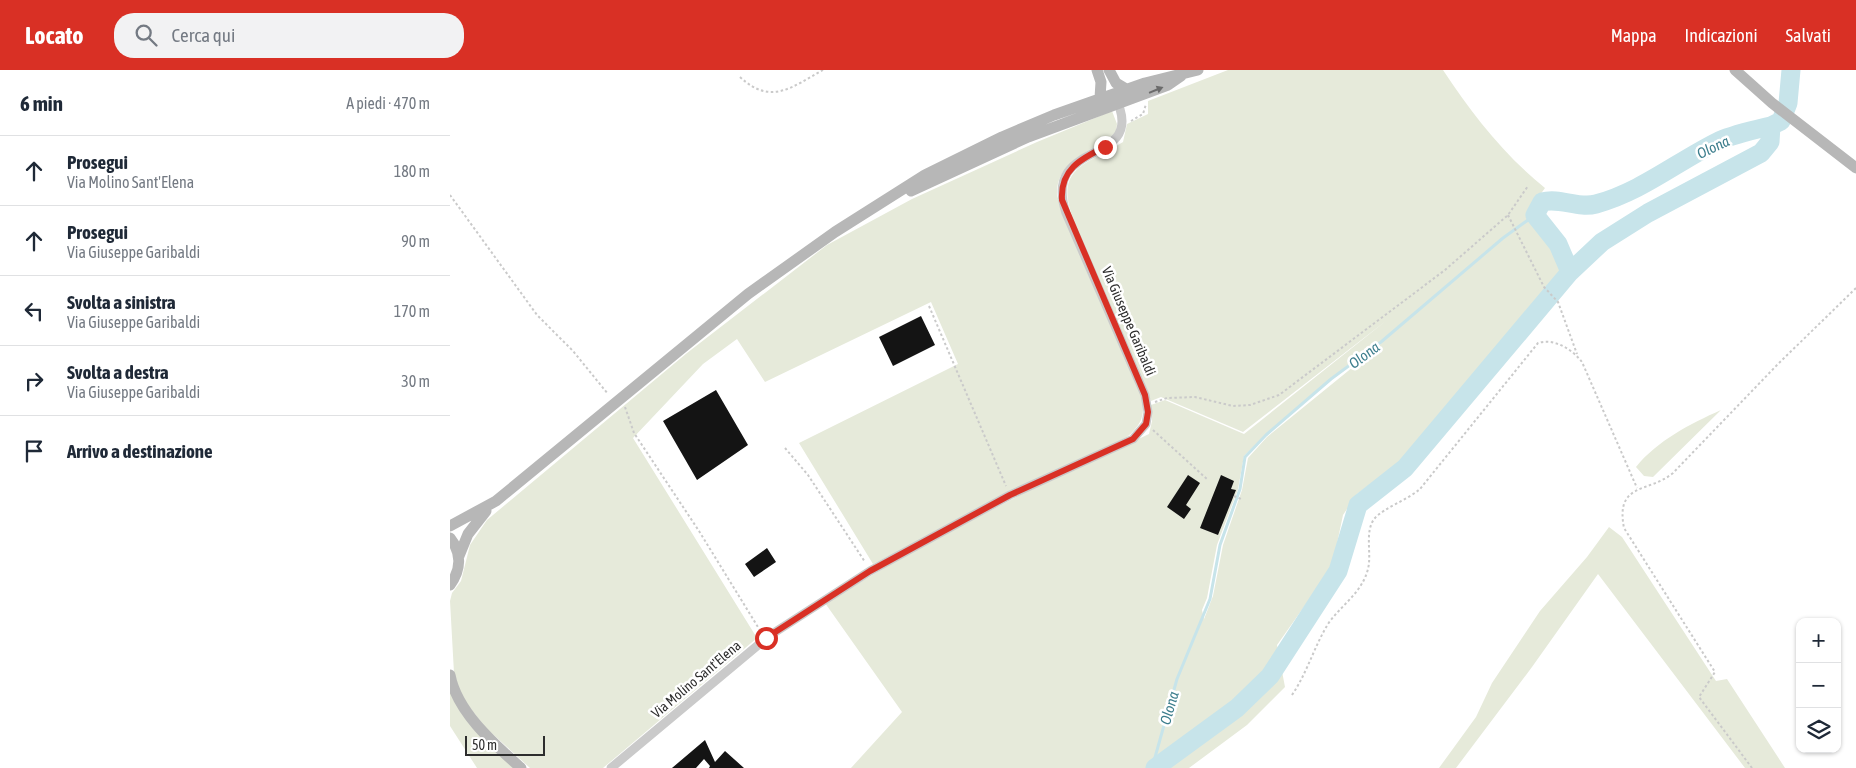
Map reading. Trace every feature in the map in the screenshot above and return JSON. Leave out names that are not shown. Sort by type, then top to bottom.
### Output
[{"type":"street","points":[[1096,70],[1101,82],[1100,98]]},
{"type":"street","points":[[1109,70],[1120,88]]},
{"type":"street","points":[[894,197],[929,184],[1028,138],[1168,85],[1182,76],[1198,70]]},
{"type":"street","points":[[1735,70],[1772,103],[1856,168]]},
{"type":"street","points":[[450,585],[458,572],[459,556],[471,528],[496,501],[778,272],[835,232],[894,197],[925,175],[963,155],[1120,88],[1164,77],[1182,76]]},
{"type":"street","points":[[976,162],[1020,134],[1116,98],[1120,88]]},
{"type":"street","name":"Via Giuseppe Garibaldi","points":[[1120,109],[1123,124],[1120,135],[1112,143],[1072,166],[1063,184],[1062,200],[1148,405],[1146,424]]},
{"type":"street","points":[[1010,495],[1123,444],[1137,435],[1146,424]]},
{"type":"street","name":"Via Molino Sant'Elena","points":[[612,768],[766,638],[870,571],[1010,495]]},
{"type":"street","points":[[450,526],[496,501]]},
{"type":"street","points":[[450,538],[459,556]]},
{"type":"street","points":[[450,674],[459,701],[491,739],[521,768]]},
{"type":"path","points":[[740,77],[759,92],[782,92],[823,70]]},
{"type":"path","points":[[1148,405],[1167,398],[1195,397],[1232,406],[1250,405],[1279,395],[1445,270],[1508,216],[1528,186]]},
{"type":"path","points":[[450,195],[537,315],[619,401],[634,433],[699,531],[766,638]]},
{"type":"path","points":[[1508,216],[1544,287],[1558,302],[1577,354],[1637,488]]},
{"type":"path","points":[[1752,768],[1698,697],[1715,672],[1624,528],[1622,509],[1632,492],[1637,488],[1660,482],[1673,473],[1777,365],[1856,288]]},
{"type":"path","points":[[929,306],[1010,495]]},
{"type":"path","points":[[1292,696],[1308,668],[1328,624],[1358,591],[1365,578],[1370,554],[1369,532],[1375,518],[1420,489],[1533,346],[1545,341],[1566,347],[1577,354]]},
{"type":"path","points":[[1146,424],[1208,480]]},
{"type":"path","points":[[785,448],[808,475],[870,571]]},
{"type":"path","points":[[1234,496],[1241,499]]},
{"type":"green space","points":[[1228,70],[1443,70],[1465,102],[1502,148],[1545,188],[1529,210],[1534,222],[1551,242],[1566,272],[1538,298],[1480,370],[1397,464],[1357,494],[1343,515],[1332,567],[1277,645],[1285,687],[1247,725],[1189,768],[851,768],[902,712],[825,603],[915,550],[1024,493],[1149,434],[1152,421],[1151,405],[1165,400],[1244,434],[1387,320],[1243,432],[1161,397],[1151,401],[1074,221],[1067,189],[1070,179],[1076,170],[1123,142],[1127,124],[1148,114],[1148,101]],"holes":[[[1381,341],[1380,345],[1267,437],[1248,458],[1242,490],[1223,545],[1213,596],[1204,619],[1202,610],[1207,598],[1217,545],[1238,489],[1244,456],[1265,435],[1368,348]]]},
{"type":"green space","points":[[1112,111],[1117,124],[1116,132],[1069,165],[1062,173],[1058,183],[1057,196],[1143,400],[1141,421],[1132,433],[873,564],[799,443],[958,364],[931,302],[765,382],[737,339],[703,364],[633,438],[757,638],[603,768],[530,768],[486,728],[462,698],[454,673],[450,601],[452,593],[461,581],[470,545],[487,520],[687,353],[827,245],[912,199],[1037,142]]},
{"type":"green space","points":[[1721,410],[1653,477],[1644,476],[1636,467],[1664,441],[1686,427]]},
{"type":"green space","points":[[1609,527],[1622,537],[1716,681],[1727,679],[1785,768],[1745,768],[1598,574],[1532,667],[1456,768],[1439,768],[1476,717],[1492,683],[1540,611],[1587,557]]},
{"type":"green space","points":[[450,691],[518,768],[477,768],[450,726]]},
{"type":"building","points":[[921,316],[935,345],[893,366],[879,337]]},
{"type":"building","points":[[716,390],[748,445],[697,480],[663,421]]},
{"type":"building","points":[[1188,475],[1200,483],[1186,505],[1191,509],[1184,519],[1167,507]]},
{"type":"building","points":[[1221,475],[1234,481],[1231,489],[1236,490],[1218,535],[1200,528]]},
{"type":"building","points":[[767,548],[776,562],[754,577],[745,564]]},
{"type":"building","points":[[705,740],[715,762],[725,751],[744,768],[709,768],[710,766],[704,759],[696,768],[672,768]]},
{"type":"waterway","name":"Olona","points":[[1155,768],[1237,708],[1270,676],[1338,571],[1358,505],[1405,468],[1570,272],[1602,242],[1648,213],[1761,153],[1770,142],[1771,126],[1781,121],[1788,103],[1791,70]]},
{"type":"waterway","name":"Olona","points":[[1570,272],[1558,244],[1535,215],[1542,202],[1556,201],[1589,205],[1613,199],[1644,184],[1719,141],[1771,126]]},
{"type":"waterway","name":"Olona","points":[[1152,768],[1177,679],[1210,599],[1220,545],[1240,489],[1245,457],[1266,435],[1331,379],[1381,342],[1503,238],[1535,215]]},
{"type":"route","points":[[766,638],[870,571],[1010,495],[1133,439],[1143,430],[1148,418],[1148,405],[1145,395],[1066,213],[1061,194],[1064,178],[1072,166],[1105,147]]}]
